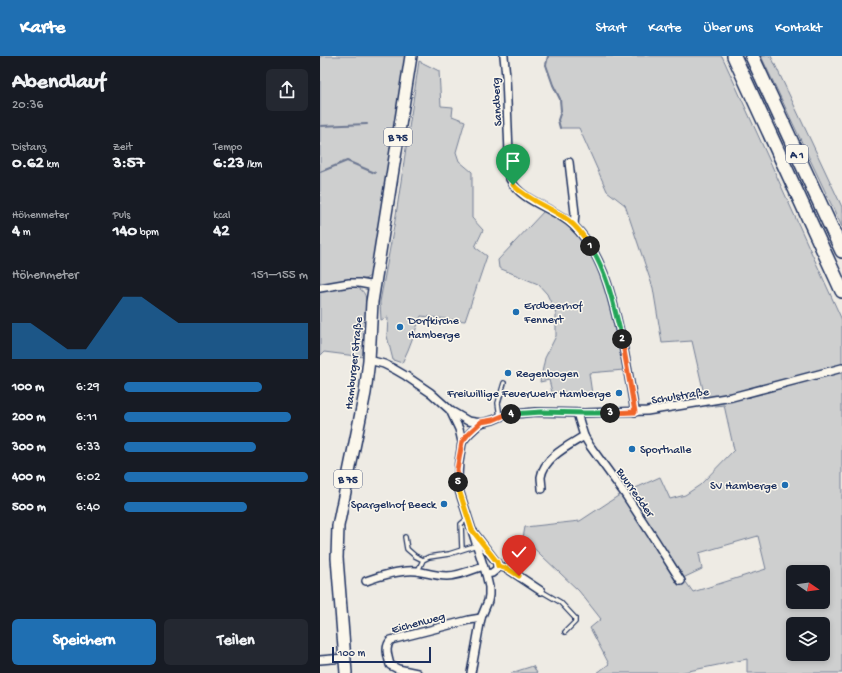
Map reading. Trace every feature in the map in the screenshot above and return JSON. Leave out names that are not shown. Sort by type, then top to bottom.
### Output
[{"type":"highway","name":"A 1","points":[[734,56],[842,291]]},
{"type":"highway","name":"A 1","points":[[752,56],[842,251]]},
{"type":"main road","name":"Hamburger Straße","points":[[346,673],[337,558],[338,526],[364,393],[369,360],[372,302],[411,56]]},
{"type":"street","name":"Sandberg","points":[[504,56],[510,179],[513,185],[522,193],[574,225],[591,248],[604,273],[610,290],[625,353],[635,412]]},
{"type":"street","points":[[569,162],[574,225]]},
{"type":"street","points":[[320,288],[359,283],[375,286]]},
{"type":"street","name":"Schulstraße","points":[[369,360],[384,364],[406,376],[431,393],[451,411],[468,421],[481,422],[493,420],[505,415],[535,412],[577,413],[647,411],[732,397],[842,368]]},
{"type":"street","points":[[451,411],[457,424],[462,442],[457,470],[457,481],[489,587],[488,601],[482,618],[471,673]]},
{"type":"street","name":"Buurredder","points":[[577,413],[584,436],[590,446],[656,540],[681,582]]},
{"type":"street","points":[[462,442],[481,422]]},
{"type":"street","points":[[542,489],[541,476],[549,460],[584,436]]},
{"type":"street","points":[[472,530],[497,562],[498,566]]},
{"type":"street","points":[[366,581],[376,577],[401,572],[418,571],[448,576],[483,566]]},
{"type":"street","points":[[486,574],[492,574],[498,566]]},
{"type":"street","points":[[498,566],[508,569],[541,591]]},
{"type":"street","name":"Eichenweg","points":[[417,673],[398,669],[390,665],[387,648],[388,643],[391,640],[482,618]]},
{"type":"street","points":[[320,660],[344,658]]},
{"type":"lane","points":[[500,417],[498,403],[504,383]]},
{"type":"lane","points":[[462,549],[462,524],[468,518]]},
{"type":"lane","points":[[405,537],[407,549],[415,556],[423,560]]},
{"type":"lane","points":[[418,571],[423,560],[429,557],[449,554],[477,545]]},
{"type":"lane","points":[[541,591],[560,602],[575,618],[575,622],[565,632]]},
{"type":"shaded area","points":[[320,56],[405,56],[376,252],[370,276],[365,279],[320,284]]},
{"type":"shaded area","points":[[548,56],[722,56],[842,320],[842,673],[747,673],[747,659],[679,673],[597,673],[609,664],[590,628],[601,619],[579,591],[523,538],[525,527],[580,521],[618,496],[660,477],[670,499],[685,495],[700,485],[734,450],[724,405],[707,407],[692,341],[662,343],[653,288],[625,205],[607,191],[579,128],[560,128],[558,120],[561,111],[560,99],[546,65]],"holes":[[[758,536],[766,569],[693,592],[683,578],[702,569],[699,553]]]},
{"type":"shaded area","points":[[761,56],[771,56],[842,207],[842,227]]},
{"type":"shaded area","points":[[419,61],[439,71],[441,106],[453,107],[452,116],[465,121],[456,152],[459,161],[472,172],[472,218],[483,230],[475,247],[487,256],[465,321],[421,316],[402,363],[393,360],[387,336],[388,317],[381,320],[380,302],[396,215]]},
{"type":"shaded area","points":[[545,210],[568,226],[583,241],[597,262],[606,284],[624,370],[589,373],[592,394],[552,392],[549,380],[540,382],[545,358],[556,336],[556,314],[547,294],[538,284],[499,268],[498,260]]},
{"type":"shaded area","points":[[348,286],[362,290],[366,299],[364,357],[324,352],[320,356],[320,291]]},
{"type":"shaded area","points":[[533,666],[537,673],[511,673]]},
{"type":"waterway","points":[[548,56],[546,65],[560,99],[561,111],[558,120],[560,128]]},
{"type":"waterway","points":[[320,126],[367,124]]},
{"type":"waterway","points":[[320,172],[347,161],[375,173]]},
{"type":"place","name":"Erdbeerhof Fennert","points":[[516,312]]},
{"type":"place","name":"Dorfkirche Hamberge","points":[[400,327]]},
{"type":"place","name":"Regenbogen","points":[[508,373]]},
{"type":"place","name":"Freiwillige Feuerwehr Hamberge","points":[[619,393]]},
{"type":"place","name":"Sporthalle","points":[[632,449]]},
{"type":"place","name":"SV Hamberge","points":[[785,485]]},
{"type":"place","name":"Spargelhof Beeck","points":[[444,504]]},
{"type":"route","points":[[513,185],[522,193],[574,225],[591,248],[604,273],[610,290],[625,353],[635,412],[542,412],[505,415],[493,420],[481,422],[462,442],[457,470],[457,481],[472,530],[497,562],[498,566],[508,569],[519,576]]}]
